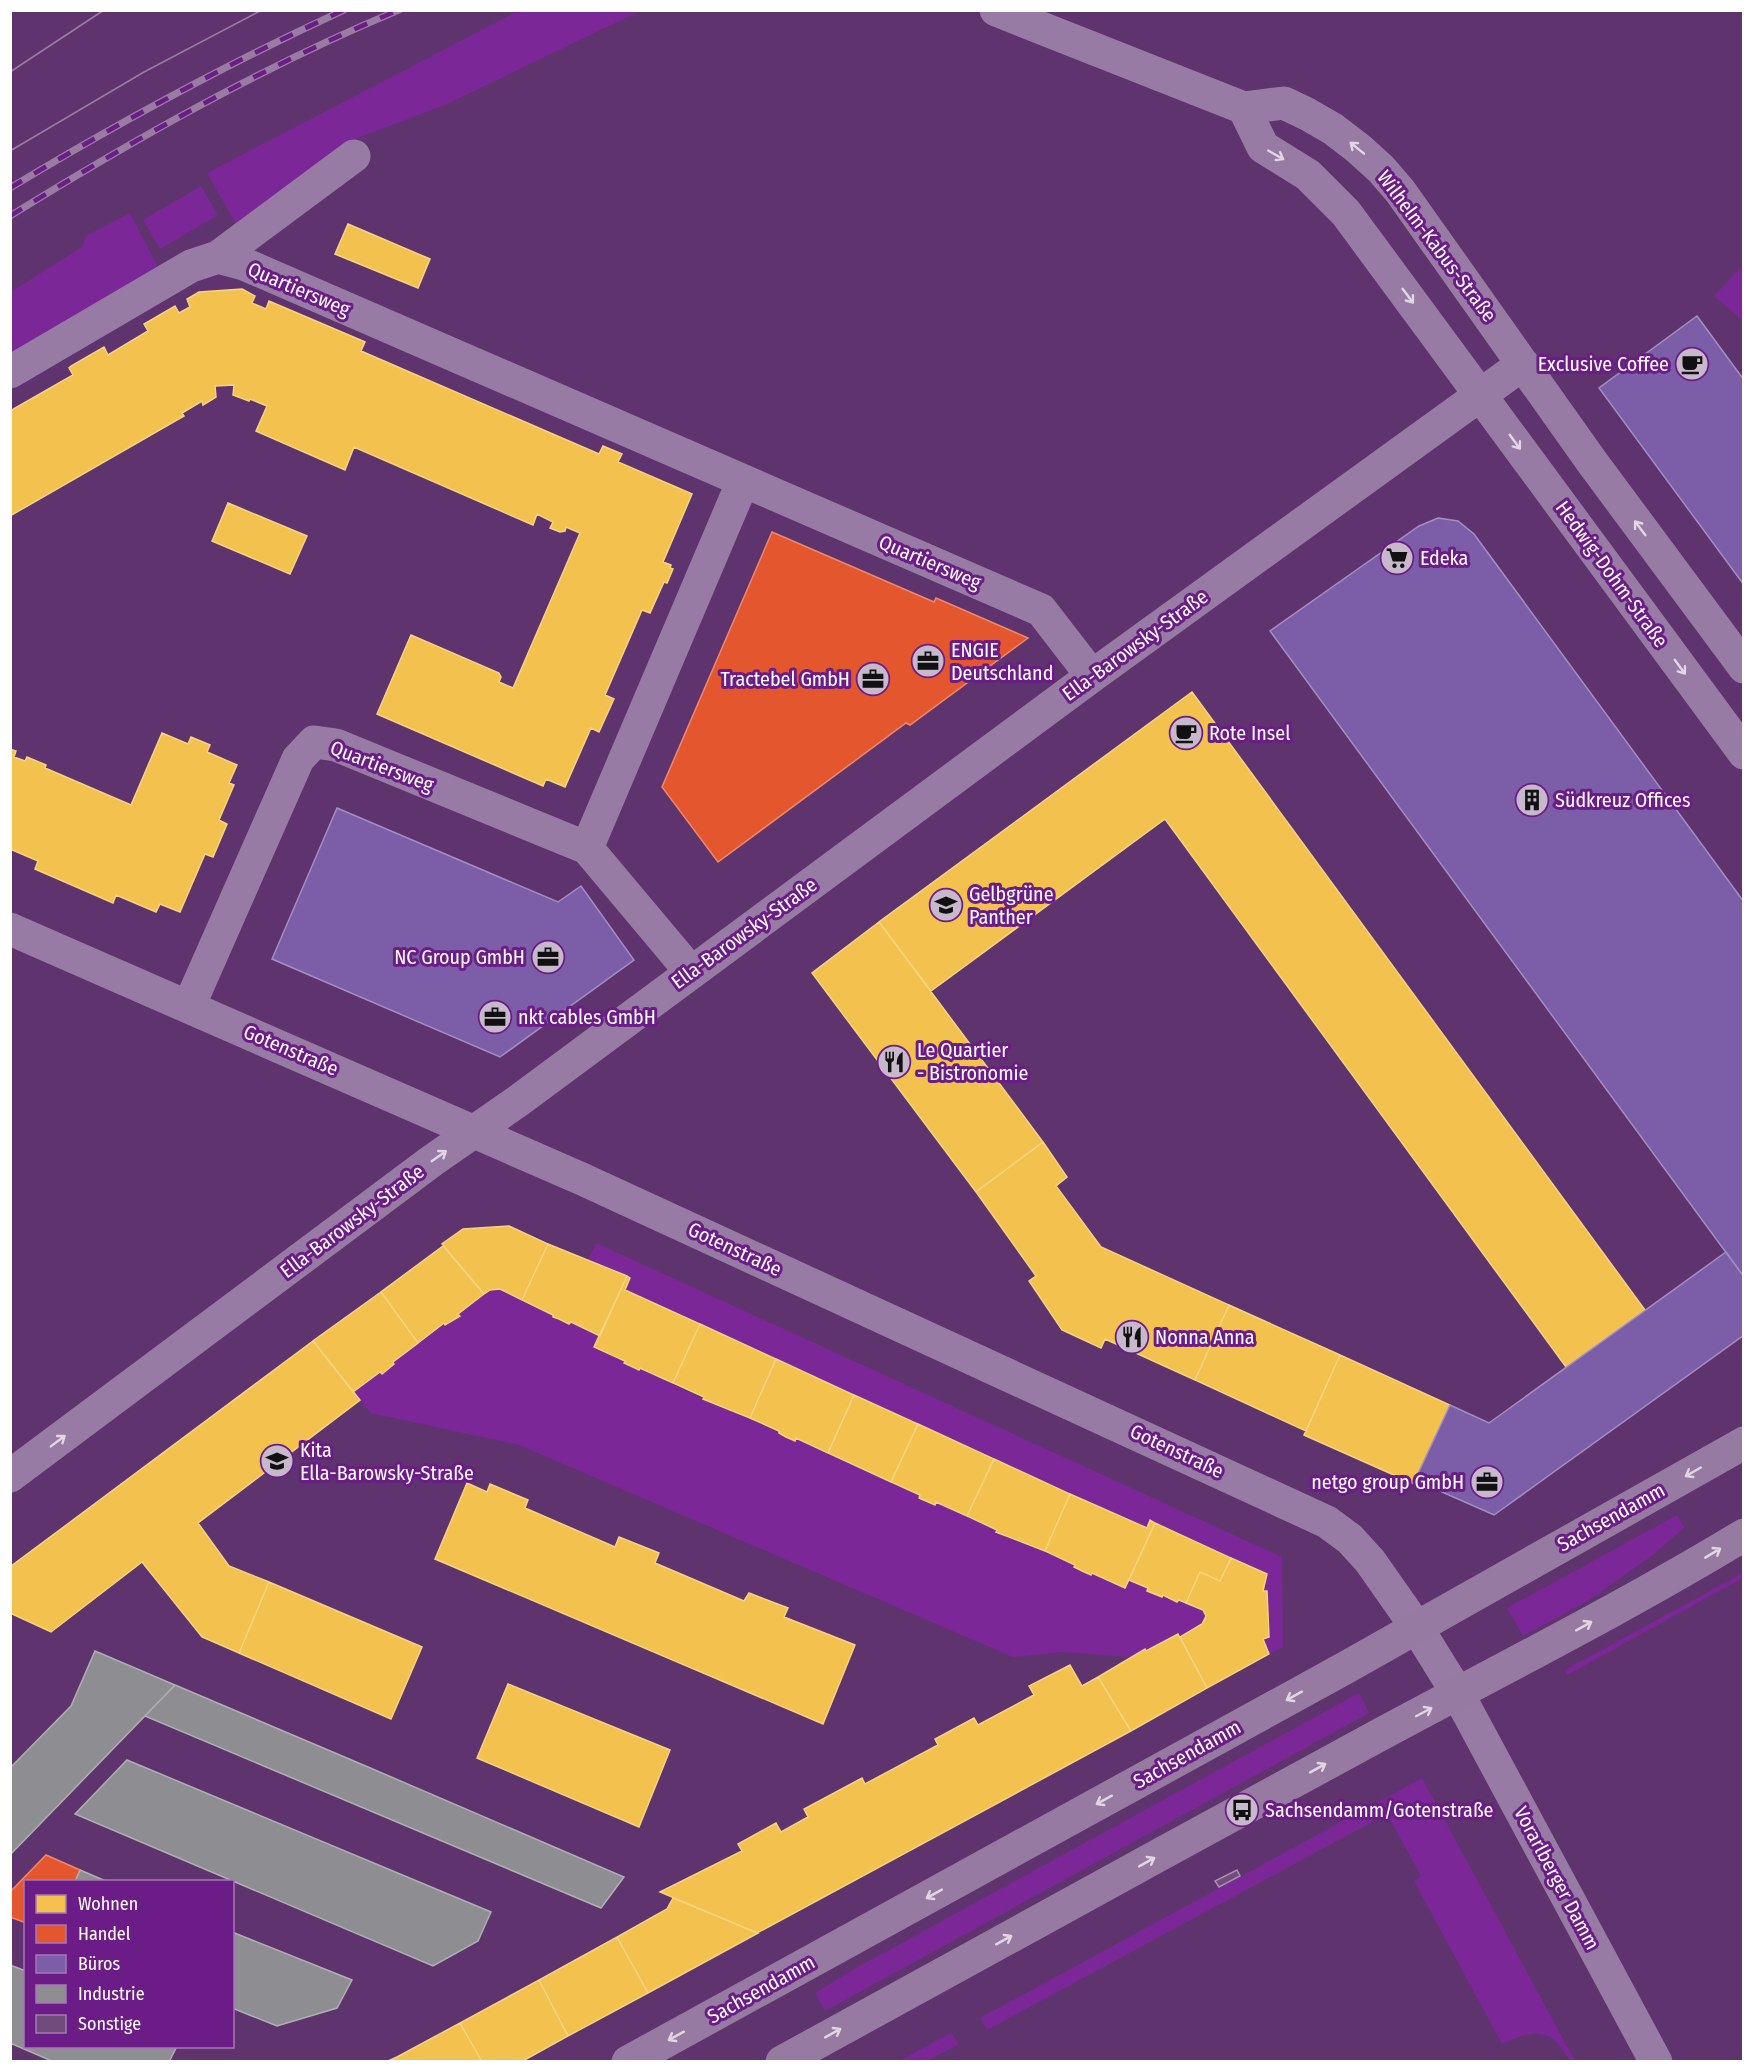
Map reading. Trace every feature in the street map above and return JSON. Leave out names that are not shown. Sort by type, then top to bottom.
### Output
[{"type":"main road","name":"Sachsendamm","points":[[628,2061],[1417,1628],[1743,1443]]},
{"type":"main road","points":[[782,2061],[1683,1572],[1743,1535]]},
{"type":"street","name":"Wilhelm-Kabus-Straße","points":[[996,10],[1244,108],[1284,104],[1333,129],[1381,169],[1400,191],[1523,364]]},
{"type":"street","points":[[1244,108],[1263,147],[1308,175],[1346,213],[1480,395]]},
{"type":"street","name":"Quartiersweg","points":[[10,372],[191,266],[218,257],[354,156]]},
{"type":"street","name":"Quartiersweg","points":[[218,257],[244,264],[1041,610],[1092,676]]},
{"type":"street","points":[[1523,364],[1743,667]]},
{"type":"street","name":"Ella-Barowsky-Straße","points":[[10,1476],[433,1160],[1092,676],[1523,364]]},
{"type":"street","name":"Hedwig-Dohm-Straße","points":[[1480,395],[1743,753]]},
{"type":"street","points":[[587,848],[743,481]]},
{"type":"street","name":"Quartiersweg","points":[[189,1006],[298,759],[314,742],[336,745],[587,848],[691,972]]},
{"type":"street","name":"Gotenstraße","points":[[10,929],[475,1131],[1040,1388],[1327,1522],[1350,1539],[1370,1561],[1417,1628],[1458,1694]]},
{"type":"street","name":"Vorarlberger Damm","points":[[1458,1694],[1656,2061]]},
{"type":"shaded area","points":[[518,11],[640,11],[447,104],[350,141],[237,226],[207,173]]},
{"type":"shaded area","points":[[201,186],[218,215],[160,249],[143,220]]},
{"type":"shaded area","points":[[130,213],[158,267],[11,353],[11,292],[82,247],[86,236]]},
{"type":"shaded area","points":[[1743,265],[1743,321],[1714,296]]},
{"type":"shaded area","points":[[596,1243],[1282,1557],[1283,1647],[1269,1654],[1263,1639],[1269,1637],[1267,1592],[1263,1591],[1266,1574],[1151,1520],[1147,1528],[625,1290],[630,1278],[588,1260]]},
{"type":"shaded area","points":[[500,1289],[553,1317],[568,1324],[571,1322],[600,1336],[595,1347],[625,1361],[624,1363],[639,1370],[640,1368],[795,1440],[796,1438],[920,1495],[919,1498],[935,1505],[936,1502],[997,1530],[1013,1540],[1014,1538],[1075,1565],[1074,1567],[1125,1588],[1129,1580],[1148,1588],[1147,1591],[1161,1597],[1163,1595],[1203,1610],[1206,1619],[1202,1624],[1180,1637],[1178,1634],[1131,1657],[1063,1652],[1013,1657],[519,1445],[371,1413],[353,1392],[380,1372],[382,1374],[394,1364],[393,1362],[444,1323],[445,1325],[459,1316],[458,1314],[490,1290]]},
{"type":"shaded area","points":[[1677,1515],[1684,1528],[1654,1554],[1591,1599],[1523,1636],[1507,1608]]},
{"type":"shaded area","points":[[1743,1573],[1743,1578],[1567,1675],[1565,1670]]},
{"type":"shaded area","points":[[1359,1693],[1369,1713],[825,2011],[815,1993],[856,1968]]},
{"type":"shaded area","points":[[1422,1778],[1575,2061],[1570,2061],[1556,2042],[1541,2034],[1524,2036],[1502,2044],[1414,1881],[1421,1876],[1387,1814],[987,2030],[980,2018]]},
{"type":"shaded area","points":[[951,2033],[959,2044],[927,2061],[899,2061]]},
{"type":"building: Wohnen","points":[[348,224],[430,259],[418,288],[335,254]]},
{"type":"building: Wohnen","points":[[242,289],[255,296],[252,303],[266,309],[269,301],[365,342],[361,351],[599,454],[603,446],[622,454],[618,462],[692,494],[663,562],[671,565],[670,568],[673,569],[667,583],[664,582],[650,613],[642,610],[605,695],[614,699],[599,732],[591,728],[565,787],[546,779],[543,786],[377,714],[411,635],[499,673],[501,677],[499,682],[513,688],[580,533],[566,527],[565,531],[560,532],[550,528],[553,522],[537,514],[533,525],[354,447],[345,470],[256,431],[267,406],[233,395],[234,385],[215,386],[216,397],[203,405],[202,401],[182,413],[184,416],[10,516],[10,411],[73,375],[69,368],[71,366],[104,347],[108,355],[148,331],[144,324],[175,306],[179,313],[190,307],[187,299],[199,292]]},
{"type":"building: Wohnen","points":[[228,503],[307,536],[290,574],[212,541]]},
{"type":"building: Wohnen","points":[[1192,692],[1645,1310],[1566,1367],[1165,819],[931,991],[879,922]]},
{"type":"building: Wohnen","points":[[162,733],[188,744],[191,737],[210,745],[207,752],[237,765],[229,783],[234,785],[219,820],[227,824],[213,857],[205,854],[180,912],[160,904],[156,912],[116,895],[113,903],[35,869],[38,861],[10,849],[10,749],[16,751],[14,757],[25,761],[27,757],[46,765],[45,768],[131,805]]},
{"type":"building: Wohnen","points":[[879,922],[1043,1142],[976,1192],[812,973]]},
{"type":"building: Wohnen","points":[[1043,1142],[1067,1177],[1056,1186],[1101,1247],[1229,1305],[1195,1380],[1105,1339],[1101,1348],[1062,1330],[1029,1281],[1036,1276],[976,1192]]},
{"type":"building: Wohnen","points":[[509,1226],[548,1244],[522,1300],[500,1289],[490,1290],[484,1294],[442,1244],[463,1229]]},
{"type":"building: Wohnen","points":[[548,1244],[627,1276],[600,1336],[571,1322],[569,1324],[553,1317],[522,1300]]},
{"type":"building: Wohnen","points":[[443,1246],[484,1294],[458,1314],[460,1316],[445,1325],[444,1323],[418,1343],[381,1292]]},
{"type":"building: Wohnen","points":[[627,1276],[630,1278],[625,1290],[700,1324],[673,1383],[640,1368],[639,1370],[594,1347]]},
{"type":"building: Wohnen","points":[[381,1292],[418,1343],[393,1362],[394,1364],[382,1374],[380,1372],[353,1392],[313,1341]]},
{"type":"building: Wohnen","points":[[1229,1305],[1340,1355],[1306,1431],[1195,1380]]},
{"type":"building: Wohnen","points":[[700,1324],[776,1359],[750,1418],[703,1399],[704,1397],[673,1383]]},
{"type":"building: Wohnen","points":[[313,1341],[360,1400],[198,1523],[229,1566],[269,1582],[239,1653],[202,1637],[142,1562],[51,1632],[10,1613],[10,1567]]},
{"type":"building: Wohnen","points":[[1340,1355],[1450,1405],[1414,1484],[1304,1435]]},
{"type":"building: Wohnen","points":[[776,1359],[854,1395],[828,1453],[796,1438],[795,1441],[786,1437],[779,1431],[750,1418]]},
{"type":"building: Wohnen","points":[[854,1395],[918,1424],[891,1482],[828,1453]]},
{"type":"building: Wohnen","points":[[918,1424],[994,1459],[967,1516],[936,1502],[935,1505],[919,1498],[920,1495],[891,1482]]},
{"type":"building: Wohnen","points":[[994,1459],[1070,1494],[1045,1551],[996,1532],[997,1530],[967,1516]]},
{"type":"building: Wohnen","points":[[467,1483],[487,1492],[490,1484],[528,1500],[525,1508],[615,1547],[619,1537],[659,1553],[655,1563],[744,1601],[749,1593],[788,1608],[784,1617],[855,1645],[823,1724],[435,1559]]},
{"type":"building: Wohnen","points":[[1070,1494],[1147,1528],[1150,1520],[1155,1523],[1125,1588],[1092,1573],[1091,1575],[1082,1571],[1074,1567],[1075,1565],[1045,1551]]},
{"type":"building: Wohnen","points":[[1155,1523],[1231,1558],[1220,1581],[1200,1572],[1186,1603],[1147,1591],[1148,1588],[1129,1580]]},
{"type":"building: Wohnen","points":[[1231,1558],[1267,1574],[1263,1591],[1267,1591],[1269,1637],[1263,1639],[1269,1654],[1207,1688],[1180,1637],[1202,1624],[1206,1616],[1203,1610],[1186,1603],[1200,1572],[1220,1581]]},
{"type":"building: Wohnen","points":[[269,1582],[422,1647],[391,1719],[239,1653]]},
{"type":"building: Wohnen","points":[[1178,1634],[1207,1688],[1131,1731],[1098,1677],[1145,1649],[1146,1651]]},
{"type":"building: Wohnen","points":[[1070,1665],[1082,1686],[1098,1677],[1131,1731],[757,1933],[660,1892],[742,1851],[738,1844],[776,1823],[781,1832],[808,1817],[804,1809],[862,1778],[865,1784],[938,1745],[935,1739],[974,1718],[978,1725],[1034,1695],[1029,1686]]},
{"type":"building: Wohnen","points":[[508,1684],[670,1750],[639,1827],[477,1758]]},
{"type":"building: Wohnen","points":[[673,1898],[758,1933],[648,1993],[617,1937],[667,1909]]},
{"type":"building: Wohnen","points":[[617,1937],[648,1993],[568,2036],[539,1980]]},
{"type":"building: Wohnen","points":[[539,1980],[568,2036],[521,2062],[482,2062],[460,2023]]},
{"type":"building: Wohnen","points":[[460,2023],[482,2062],[386,2062],[397,2057]]},
{"type":"building: Handel","points":[[772,532],[934,602],[936,598],[1028,638],[910,725],[906,723],[718,862],[662,787]]},
{"type":"building: Handel","points":[[46,1855],[80,1870],[76,1880],[24,1880],[24,1922],[10,1917],[10,1892]]},
{"type":"building: Büros","points":[[1697,316],[1744,380],[1744,585],[1599,388]]},
{"type":"building: Büros","name":"Südkreuz Offices","points":[[1438,518],[1458,521],[1474,534],[1744,902],[1744,1277],[1270,631],[1419,526]]},
{"type":"building: Büros","points":[[337,808],[558,902],[581,886],[634,960],[500,1057],[272,959]]},
{"type":"building: Büros","points":[[1726,1252],[1744,1277],[1744,1335],[1494,1515],[1415,1480],[1450,1405],[1489,1423]]},
{"type":"building: Industrie","points":[[95,1651],[175,1685],[10,1855],[10,1768],[71,1706]]},
{"type":"building: Industrie","points":[[175,1685],[624,1877],[601,1908],[145,1716]]},
{"type":"building: Industrie","points":[[127,1760],[491,1912],[478,1941],[433,1966],[75,1814]]},
{"type":"building: Industrie","points":[[80,1870],[103,1880],[76,1880]]},
{"type":"building: Industrie","points":[[234,1933],[352,1980],[337,2008],[277,2026],[234,2009]]},
{"type":"building: Industrie","points":[[10,1965],[24,1970],[24,2048],[176,2048],[169,2062],[54,2062],[10,2043]]},
{"type":"building: Sonstige","points":[[1237,1870],[1240,1876],[1219,1887],[1215,1881]]},
{"type":"tram line","points":[[10,72],[104,10]]},
{"type":"tram line","points":[[10,151],[144,72],[262,10]]},
{"type":"railway","points":[[10,188],[174,94],[344,10]]},
{"type":"railway","points":[[10,216],[152,132],[250,79],[399,10]]},
{"type":"place","name":"Exclusive Coffee","points":[[1692,364]]},
{"type":"place","name":"Edeka","points":[[1397,558]]},
{"type":"place","name":"ENGIE Deutschland","points":[[928,661]]},
{"type":"place","name":"Tractebel GmbH","points":[[873,679]]},
{"type":"place","name":"Rote Insel","points":[[1186,733]]},
{"type":"place","name":"Südkreuz Offices","points":[[1532,800]]},
{"type":"place","name":"Gelbgrüne Panther","points":[[946,905]]},
{"type":"place","name":"NC Group GmbH","points":[[548,957]]},
{"type":"place","name":"nkt cables GmbH","points":[[495,1017]]},
{"type":"place","name":"Le Quartier - Bistronomie","points":[[894,1062]]},
{"type":"place","name":"Nonna Anna","points":[[1132,1337]]},
{"type":"place","name":"Kita Ella-Barowsky-Straße","points":[[277,1461]]},
{"type":"place","name":"netgo group GmbH","points":[[1487,1482]]},
{"type":"place","name":"Sachsendamm/Gotenstraße","points":[[1242,1810]]}]
